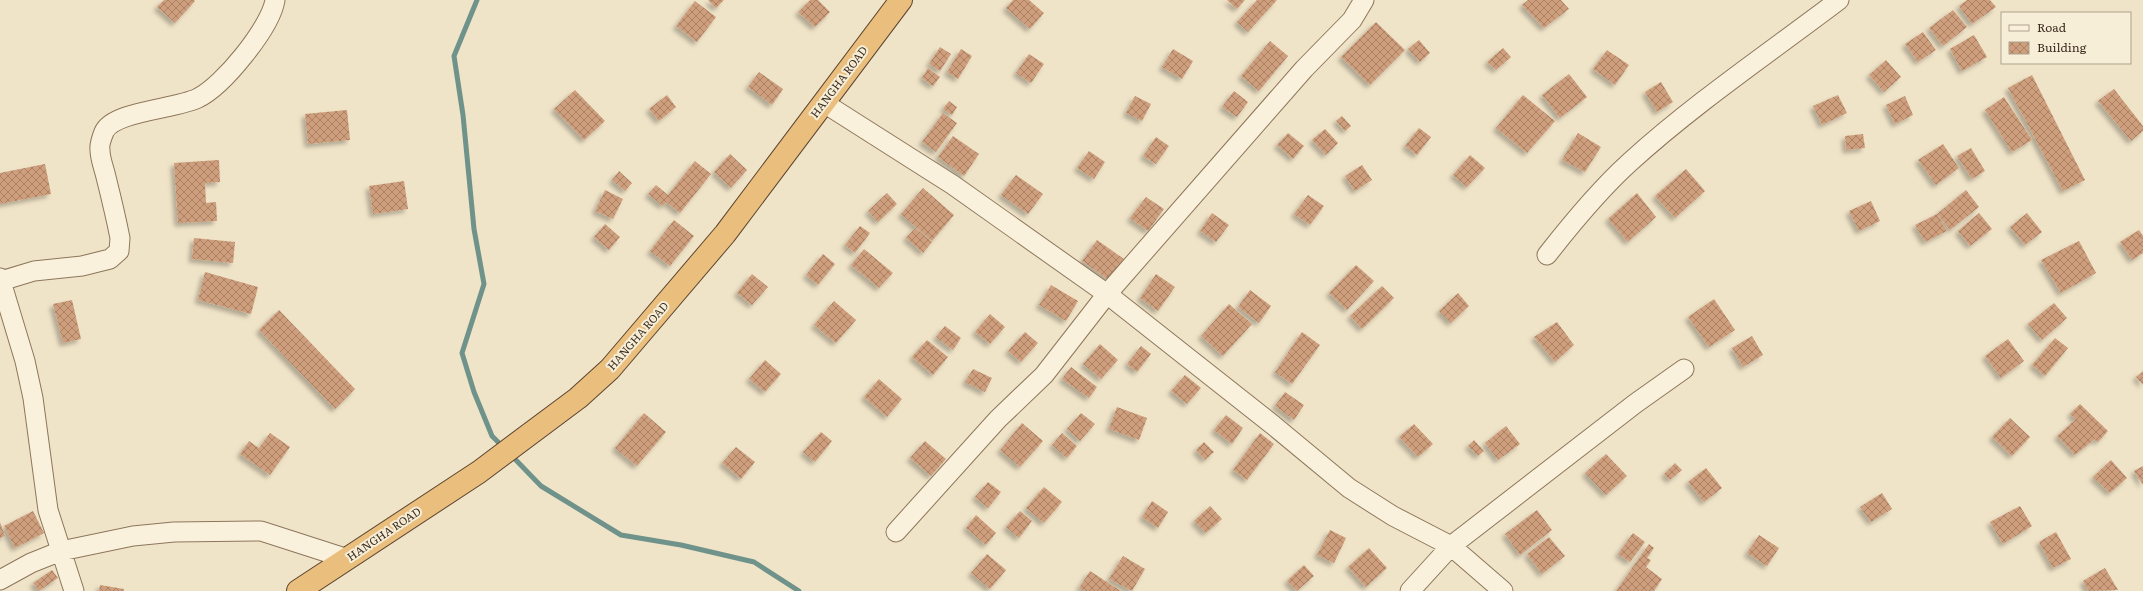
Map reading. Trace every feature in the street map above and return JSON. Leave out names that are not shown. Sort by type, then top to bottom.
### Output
[{"type":"highway","name":"HANGHA ROAD","points":[[298,591],[479,472],[578,398],[610,369],[707,257],[824,104],[901,0]]},
{"type":"street","points":[[74,591],[48,510],[34,398],[25,361],[0,279],[34,271],[82,266],[110,259],[119,251],[120,238],[99,149],[104,131],[114,121],[183,104],[200,98],[219,83],[252,46],[265,26],[274,7],[275,0]]},
{"type":"street","points":[[896,532],[998,419],[1044,375],[1107,294],[1304,69],[1352,20],[1364,0]]},
{"type":"street","points":[[1547,255],[1580,213],[1635,158],[1677,122],[1839,0]]},
{"type":"street","points":[[824,104],[953,185],[1107,294],[1236,395],[1349,488],[1393,516],[1451,546],[1503,591]]},
{"type":"street","points":[[1410,591],[1451,546],[1636,403],[1684,369]]},
{"type":"street","points":[[0,580],[31,563],[61,551],[147,535],[210,531],[261,531],[348,559]]},
{"type":"building","points":[[164,0],[195,1],[175,23],[157,7]]},
{"type":"building","points":[[708,0],[724,0],[716,8]]},
{"type":"building","points":[[810,0],[818,0],[830,12],[815,27],[798,12]]},
{"type":"building","points":[[1013,0],[1029,0],[1044,13],[1030,29],[1006,8]]},
{"type":"building","points":[[1227,0],[1245,0],[1237,9]]},
{"type":"building","points":[[1257,0],[1277,0],[1248,32],[1237,22]]},
{"type":"building","points":[[1528,0],[1561,0],[1569,9],[1544,28],[1522,5]]},
{"type":"building","points":[[1967,0],[1990,0],[1996,7],[1972,24],[1959,6]]},
{"type":"building","points":[[695,1],[716,17],[697,42],[676,26]]},
{"type":"building","points":[[1953,10],[1967,27],[1943,46],[1929,28]]},
{"type":"building","points":[[1376,22],[1405,50],[1370,85],[1341,57]]},
{"type":"building","points":[[1923,32],[1936,50],[1918,62],[1905,44]]},
{"type":"building","points":[[1974,35],[1987,57],[1962,71],[1950,49]]},
{"type":"building","points":[[1419,40],[1430,53],[1420,62],[1408,49]]},
{"type":"building","points":[[1270,41],[1288,56],[1259,91],[1241,76]]},
{"type":"building","points":[[940,47],[951,54],[940,71],[929,64]]},
{"type":"building","points":[[1503,48],[1511,57],[1496,70],[1487,62]]},
{"type":"building","points":[[961,49],[972,56],[958,79],[947,72]]},
{"type":"building","points":[[1173,49],[1193,61],[1182,79],[1162,67]]},
{"type":"building","points":[[1607,50],[1629,65],[1615,85],[1593,69]]},
{"type":"building","points":[[1029,54],[1044,64],[1031,83],[1016,73]]},
{"type":"building","points":[[1886,60],[1901,77],[1884,92],[1869,75]]},
{"type":"building","points":[[928,68],[940,77],[933,86],[922,78]]},
{"type":"building","points":[[759,72],[783,89],[772,105],[748,87]]},
{"type":"building","points":[[1569,74],[1587,97],[1560,118],[1542,95]]},
{"type":"building","points":[[2032,75],[2085,180],[2063,191],[2008,88]]},
{"type":"building","points":[[1661,82],[1673,102],[1657,112],[1645,92]]},
{"type":"building","points":[[2114,89],[2143,126],[2143,131],[2131,141],[2098,101]]},
{"type":"building","points":[[575,90],[605,121],[584,140],[554,109]]},
{"type":"building","points":[[1234,91],[1248,102],[1237,117],[1222,107]]},
{"type":"building","points":[[667,95],[676,107],[659,121],[649,109]]},
{"type":"building","points":[[1523,95],[1555,121],[1527,153],[1496,128]]},
{"type":"building","points":[[1838,95],[1847,113],[1822,125],[1813,106]]},
{"type":"building","points":[[1135,96],[1151,104],[1142,121],[1126,113]]},
{"type":"building","points":[[1905,96],[1913,115],[1895,124],[1886,105]]},
{"type":"building","points":[[2004,97],[2032,140],[2012,152],[1985,110]]},
{"type":"building","points":[[949,101],[957,107],[952,115],[943,109]]},
{"type":"building","points":[[347,110],[350,140],[308,144],[305,114]]},
{"type":"building","points":[[943,113],[957,123],[936,152],[922,142]]},
{"type":"building","points":[[1342,116],[1351,126],[1345,131],[1336,121]]},
{"type":"building","points":[[1419,128],[1431,137],[1417,155],[1405,146]]},
{"type":"building","points":[[1325,129],[1338,143],[1326,155],[1312,140]]},
{"type":"building","points":[[1288,133],[1304,146],[1293,159],[1277,145]]},
{"type":"building","points":[[1578,133],[1601,147],[1585,172],[1562,160]]},
{"type":"building","points":[[1863,134],[1865,148],[1846,150],[1845,136]]},
{"type":"building","points":[[953,136],[979,154],[964,176],[938,157]]},
{"type":"building","points":[[1156,137],[1169,146],[1156,164],[1143,156]]},
{"type":"building","points":[[1943,144],[1959,168],[1936,185],[1918,160]]},
{"type":"building","points":[[1971,148],[1985,171],[1972,179],[1957,156]]},
{"type":"building","points":[[1089,151],[1105,162],[1094,179],[1077,168]]},
{"type":"building","points":[[730,154],[747,170],[731,188],[714,172]]},
{"type":"building","points":[[1470,155],[1485,168],[1467,187],[1453,175]]},
{"type":"building","points":[[219,160],[220,182],[205,183],[206,203],[216,202],[217,221],[178,223],[174,163]]},
{"type":"building","points":[[695,161],[711,174],[680,213],[666,202],[663,206],[648,194],[656,185],[668,195]]},
{"type":"building","points":[[45,164],[51,194],[0,204],[0,173]]},
{"type":"building","points":[[1362,165],[1372,180],[1355,191],[1345,176]]},
{"type":"building","points":[[1686,169],[1705,191],[1675,218],[1655,196]]},
{"type":"building","points":[[619,171],[632,183],[625,191],[612,180]]},
{"type":"building","points":[[1016,175],[1043,194],[1028,214],[1001,195]]},
{"type":"building","points":[[404,181],[408,209],[373,214],[369,186]]},
{"type":"building","points":[[923,188],[954,215],[932,241],[901,214]]},
{"type":"building","points":[[605,190],[623,199],[613,219],[595,211]]},
{"type":"building","points":[[1966,190],[1979,207],[1950,230],[1937,214]]},
{"type":"building","points":[[887,193],[897,204],[878,222],[868,211]]},
{"type":"building","points":[[1637,193],[1656,217],[1628,242],[1608,219]]},
{"type":"building","points":[[1308,195],[1324,206],[1310,225],[1294,214]]},
{"type":"building","points":[[1146,197],[1164,209],[1148,231],[1130,218]]},
{"type":"building","points":[[1871,201],[1880,221],[1859,231],[1849,211]]},
{"type":"building","points":[[1212,213],[1229,225],[1216,242],[1200,231]]},
{"type":"building","points":[[1979,213],[1992,229],[1970,246],[1958,231]]},
{"type":"building","points":[[2027,213],[2042,232],[2025,245],[2010,227]]},
{"type":"building","points":[[1937,214],[1947,231],[1925,242],[1915,225]]},
{"type":"building","points":[[674,220],[694,236],[670,266],[650,251]]},
{"type":"building","points":[[605,224],[620,237],[609,250],[594,237]]},
{"type":"building","points":[[860,226],[870,233],[855,253],[845,245]]},
{"type":"building","points":[[915,228],[932,242],[923,253],[906,238]]},
{"type":"building","points":[[2139,230],[2143,236],[2143,253],[2132,260],[2120,242]]},
{"type":"building","points":[[194,238],[235,242],[233,263],[192,259]]},
{"type":"building","points":[[1097,240],[1124,259],[1109,280],[1082,261]]},
{"type":"building","points":[[2079,241],[2096,273],[2061,293],[2041,260]]},
{"type":"building","points":[[864,249],[893,273],[879,288],[851,265]]},
{"type":"building","points":[[823,254],[835,264],[818,285],[806,275]]},
{"type":"building","points":[[1356,265],[1374,281],[1347,310],[1329,293]]},
{"type":"building","points":[[205,272],[258,287],[251,314],[198,300]]},
{"type":"building","points":[[752,274],[768,287],[752,305],[737,293]]},
{"type":"building","points":[[1156,274],[1175,287],[1158,311],[1140,298]]},
{"type":"building","points":[[1051,285],[1078,301],[1066,321],[1039,305]]},
{"type":"building","points":[[1382,286],[1394,298],[1362,329],[1350,316]]},
{"type":"building","points":[[1250,290],[1271,306],[1259,323],[1238,307]]},
{"type":"building","points":[[1458,293],[1469,306],[1451,323],[1439,311]]},
{"type":"building","points":[[1714,299],[1735,330],[1709,347],[1688,317]]},
{"type":"building","points":[[72,300],[81,339],[63,343],[53,304]]},
{"type":"building","points":[[834,301],[856,320],[836,343],[814,325]]},
{"type":"building","points":[[2054,303],[2067,318],[2042,340],[2028,324]]},
{"type":"building","points":[[1229,304],[1252,324],[1223,356],[1201,336]]},
{"type":"building","points":[[279,310],[355,389],[335,409],[259,330]]},
{"type":"building","points":[[990,314],[1005,327],[990,344],[975,332]]},
{"type":"building","points":[[1557,322],[1574,345],[1555,362],[1534,337]]},
{"type":"building","points":[[945,326],[961,338],[953,350],[936,337]]},
{"type":"building","points":[[1025,332],[1038,343],[1021,362],[1008,351]]},
{"type":"building","points":[[1302,332],[1320,345],[1292,384],[1275,372]]},
{"type":"building","points":[[1752,336],[1763,355],[1743,367],[1732,348]]},
{"type":"building","points":[[2055,338],[2068,348],[2045,376],[2032,365]]},
{"type":"building","points":[[2008,339],[2024,361],[2001,378],[1985,356]]},
{"type":"building","points":[[927,340],[948,357],[933,375],[912,357]]},
{"type":"building","points":[[1100,344],[1118,360],[1101,379],[1083,364]]},
{"type":"building","points":[[1141,346],[1151,354],[1137,372],[1127,364]]},
{"type":"building","points":[[765,360],[781,374],[765,392],[749,379]]},
{"type":"building","points":[[1071,367],[1097,387],[1089,398],[1062,379]]},
{"type":"building","points":[[973,369],[992,378],[985,392],[965,382]]},
{"type":"building","points":[[2143,371],[2143,385],[2136,377]]},
{"type":"building","points":[[1185,375],[1201,388],[1187,404],[1171,391]]},
{"type":"building","points":[[879,379],[902,399],[887,417],[864,397]]},
{"type":"building","points":[[1285,392],[1304,405],[1294,420],[1275,406]]},
{"type":"building","points":[[2080,404],[2108,431],[2098,442],[2095,439],[2075,455],[2057,436],[2076,419],[2070,414]]},
{"type":"building","points":[[1117,407],[1147,418],[1139,440],[1109,429]]},
{"type":"building","points":[[644,413],[666,432],[637,466],[615,448]]},
{"type":"building","points":[[1081,413],[1095,424],[1080,441],[1067,429]]},
{"type":"building","points":[[1226,415],[1243,428],[1232,444],[1214,430]]},
{"type":"building","points":[[2010,418],[2030,437],[2012,456],[1992,437]]},
{"type":"building","points":[[1022,423],[1043,441],[1020,467],[1000,450]]},
{"type":"building","points":[[1414,424],[1433,444],[1418,457],[1399,437]]},
{"type":"building","points":[[1506,426],[1520,444],[1498,460],[1485,443]]},
{"type":"building","points":[[821,432],[832,441],[815,462],[803,452]]},
{"type":"building","points":[[270,433],[290,447],[270,475],[240,454],[249,441],[259,448]]},
{"type":"building","points":[[1062,433],[1077,446],[1067,458],[1052,445]]},
{"type":"building","points":[[1260,433],[1274,444],[1247,480],[1233,470]]},
{"type":"building","points":[[1474,440],[1484,451],[1478,456],[1468,446]]},
{"type":"building","points":[[925,441],[946,459],[931,476],[910,458]]},
{"type":"building","points":[[1204,442],[1214,452],[1205,460],[1196,450]]},
{"type":"building","points":[[736,447],[755,462],[741,479],[722,463]]},
{"type":"building","points":[[1606,454],[1627,476],[1606,495],[1585,473]]},
{"type":"building","points":[[2111,460],[2127,478],[2110,493],[2093,477]]},
{"type":"building","points":[[1675,463],[1682,470],[1670,480],[1664,474]]},
{"type":"building","points":[[2143,466],[2143,485],[2134,471]]},
{"type":"building","points":[[1706,468],[1722,488],[1704,502],[1688,482]]},
{"type":"building","points":[[988,482],[1001,492],[988,508],[975,497]]},
{"type":"building","points":[[1044,487],[1062,502],[1044,523],[1026,508]]},
{"type":"building","points":[[1882,493],[1892,509],[1871,522],[1860,507]]},
{"type":"building","points":[[1152,501],[1168,512],[1158,528],[1142,517]]},
{"type":"building","points":[[1210,506],[1222,519],[1206,533],[1194,521]]},
{"type":"building","points":[[2020,506],[2032,526],[2003,544],[1990,522]]},
{"type":"building","points":[[1537,510],[1552,530],[1520,555],[1505,534]]},
{"type":"building","points":[[33,511],[44,533],[15,548],[4,526]]},
{"type":"building","points":[[1020,511],[1032,521],[1019,538],[1006,527]]},
{"type":"building","points":[[976,515],[996,533],[986,545],[966,528]]},
{"type":"building","points":[[0,522],[5,536],[0,538]]},
{"type":"building","points":[[1330,530],[1346,538],[1334,563],[1317,555]]},
{"type":"building","points":[[2056,532],[2071,559],[2053,568],[2039,542]]},
{"type":"building","points":[[1633,533],[1645,542],[1630,562],[1618,554]]},
{"type":"building","points":[[1759,535],[1779,548],[1767,566],[1747,553]]},
{"type":"building","points":[[1549,537],[1565,556],[1542,574],[1527,554]]},
{"type":"building","points":[[1649,544],[1654,548],[1647,558],[1651,560],[1646,567],[1662,579],[1654,591],[1616,591]]},
{"type":"building","points":[[1369,548],[1387,568],[1366,587],[1348,567]]},
{"type":"building","points":[[987,554],[1006,570],[990,589],[971,573]]},
{"type":"building","points":[[1123,556],[1145,569],[1132,591],[1109,579]]},
{"type":"building","points":[[1304,565],[1314,576],[1297,591],[1287,581]]},
{"type":"building","points":[[2105,568],[2118,590],[2088,591],[2083,581]]},
{"type":"building","points":[[52,570],[58,578],[39,591],[33,583]]},
{"type":"building","points":[[1090,571],[1121,591],[1085,591],[1079,588]]},
{"type":"building","points":[[100,585],[124,589],[124,591],[99,591]]},
{"type":"waterway","points":[[477,0],[454,56],[463,115],[474,229],[484,284],[462,353],[474,392],[492,436],[504,448]]},
{"type":"waterway","points":[[511,455],[541,486],[621,535],[681,545],[754,562],[799,591]]}]
